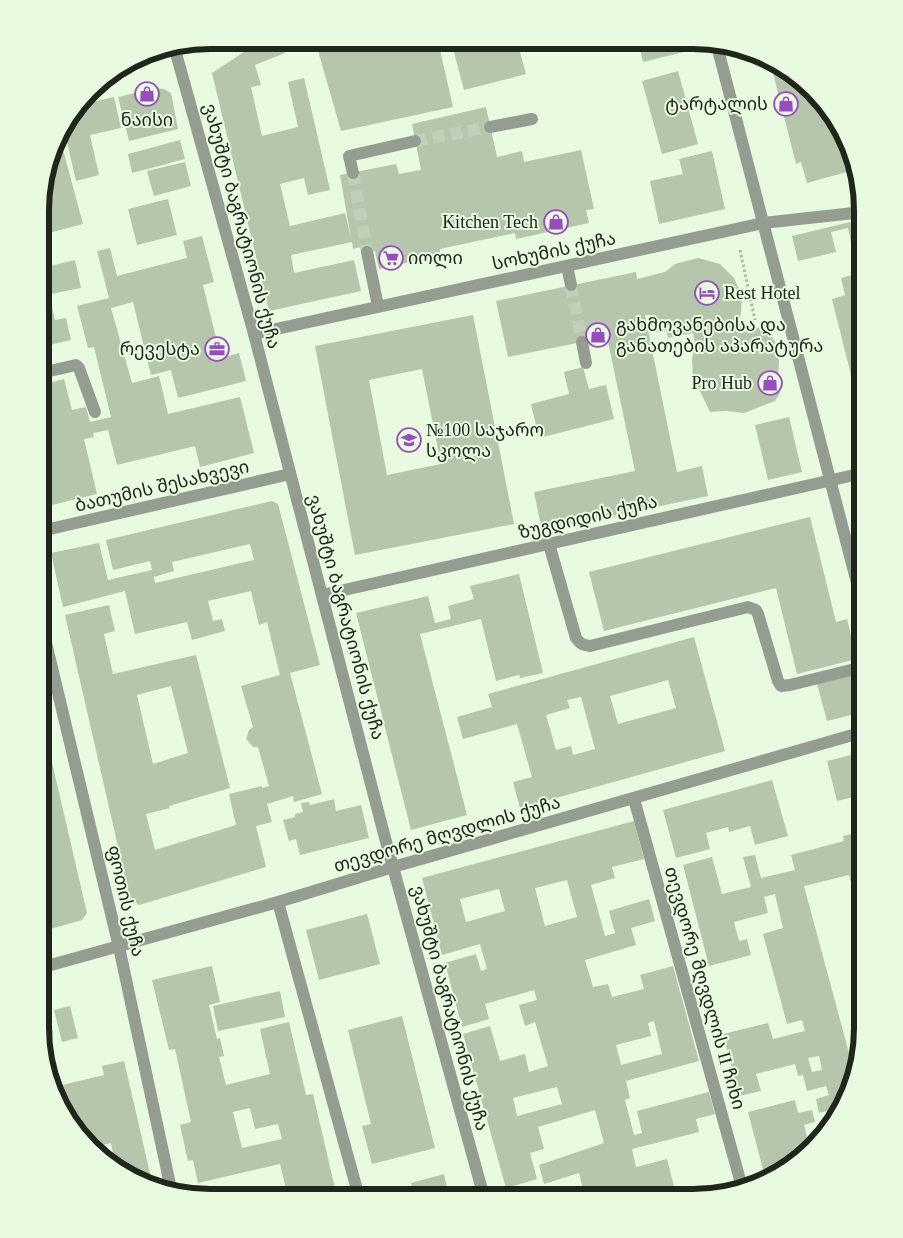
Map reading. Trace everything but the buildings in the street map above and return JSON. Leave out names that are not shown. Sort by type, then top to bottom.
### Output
[{"type":"street","points":[[722,51],[763,223],[854,572]]},
{"type":"street","name":"ვახუშტი ბაგრატიონის ქუჩა","points":[[176,52],[254,334],[393,867],[482,1189]]},
{"type":"street","points":[[490,127],[532,119]]},
{"type":"street","points":[[353,173],[349,156],[415,141]]},
{"type":"street","name":"სოხუმის ქუჩა","points":[[254,334],[763,223],[854,213]]},
{"type":"street","points":[[368,252],[378,306]]},
{"type":"street","points":[[568,266],[571,285]]},
{"type":"street","points":[[582,342],[586,363]]},
{"type":"street","points":[[49,371],[76,365],[79,368],[95,412]]},
{"type":"street","name":"ბათუმის შესახვევი","points":[[49,529],[290,474]]},
{"type":"street","name":"ზუგდიდის ქუჩა","points":[[322,595],[854,474]]},
{"type":"street","points":[[549,544],[576,638],[584,645],[590,646],[748,607],[756,610],[758,614],[781,686],[854,669]]},
{"type":"street","name":"ფოთის ქუჩა","points":[[49,655],[119,947],[170,1184]]},
{"type":"street","name":"თევდორე მღვდლის ქუჩა","points":[[49,966],[278,902],[393,867],[854,735]]},
{"type":"street","name":"თევდორე მღვდლის II ჩიხი","points":[[634,798],[741,1182]]},
{"type":"street","points":[[278,902],[356,1189]]},
{"type":"path","points":[[740,250],[755,320]]},
{"type":"tunnel","points":[[415,141],[490,127]]},
{"type":"tunnel","points":[[353,173],[367,252]]},
{"type":"tunnel","points":[[571,285],[582,342]]},
{"type":"place","name":"ნაისი","points":[[147,94]]},
{"type":"place","name":"ტარტალის","points":[[786,104]]},
{"type":"place","name":"Kitchen Tech","points":[[556,222]]},
{"type":"place","name":"იოლი","points":[[391,258]]},
{"type":"place","name":"Rest Hotel","points":[[707,293]]},
{"type":"place","name":"გახმოვანებისა და განათების აპარატურა","points":[[598,335]]},
{"type":"place","name":"რევესტა","points":[[217,349]]},
{"type":"place","name":"Pro Hub","points":[[770,383]]},
{"type":"place","name":"№100 საჯარო სკოლა","points":[[409,440]]}]
